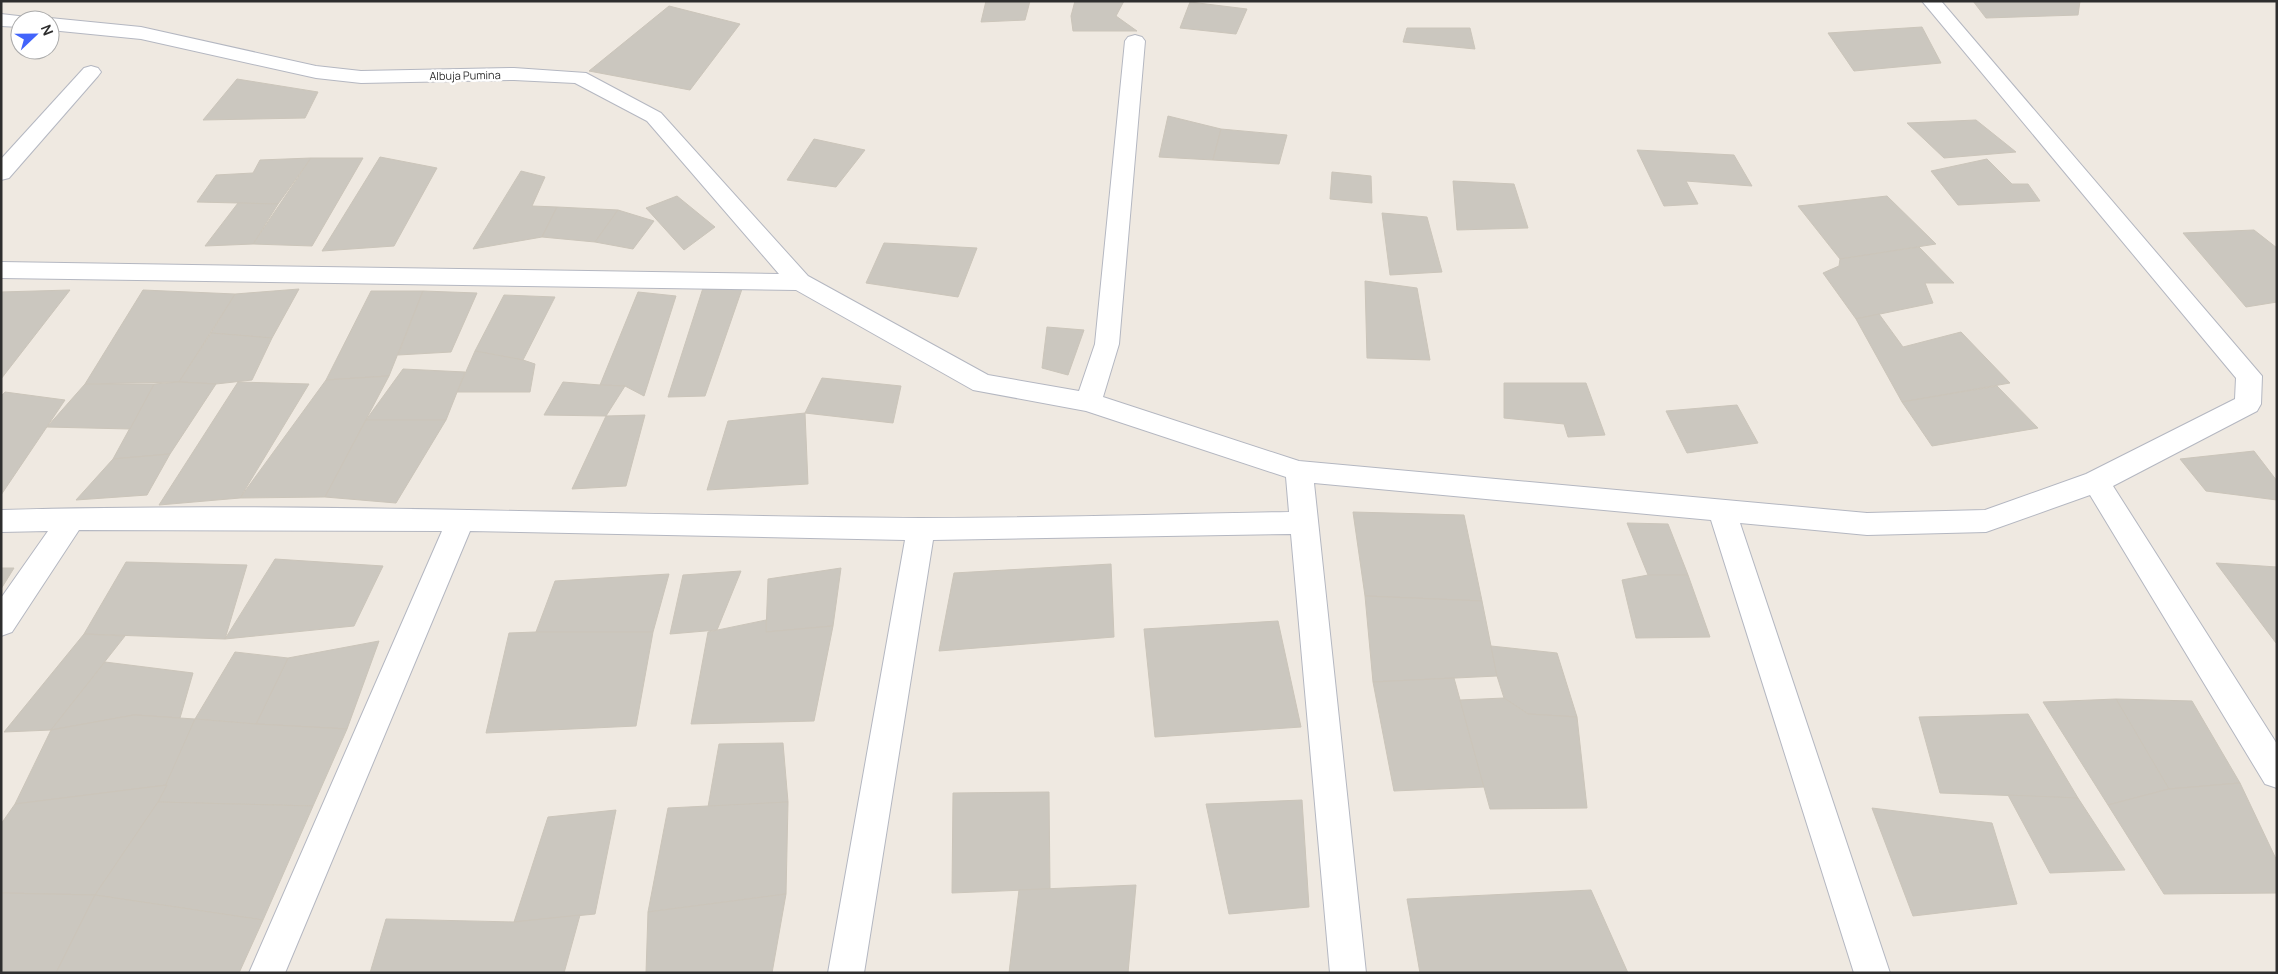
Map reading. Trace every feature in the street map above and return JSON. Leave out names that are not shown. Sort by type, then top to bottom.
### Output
[{"type":"street","points":[[1,270],[800,282],[982,383],[1088,402],[1299,471],[1867,524],[1986,521],[2096,482],[2248,404],[2250,376],[1931,1]]},
{"type":"street","name":"Albuja Pumina","points":[[60,25],[141,33],[316,72],[361,77],[514,74],[578,77],[654,117],[800,282]]},
{"type":"street","points":[[1088,402],[1107,344],[1135,40]]},
{"type":"street","points":[[1,174],[91,72]]},
{"type":"street","points":[[1299,471],[1348,973]]},
{"type":"street","points":[[2096,482],[2277,773]]},
{"type":"street","points":[[1720,509],[1872,973]]},
{"type":"street","points":[[1,521],[71,519],[461,520],[920,529],[1303,523]]},
{"type":"street","points":[[1,624],[71,519]]},
{"type":"street","points":[[267,973],[461,520]]},
{"type":"street","points":[[846,973],[920,529]]},
{"type":"building","points":[[986,1],[1030,1],[1025,20],[981,22]]},
{"type":"building","points":[[1075,1],[1124,1],[1116,16],[1137,31],[1073,31],[1071,16]]},
{"type":"building","points":[[1973,1],[2080,1],[2078,15],[1986,18]]},
{"type":"building","points":[[1190,2],[1247,9],[1236,34],[1180,28]]},
{"type":"building","points":[[669,6],[740,24],[690,90],[589,71]]},
{"type":"building","points":[[1922,27],[1941,63],[1854,71],[1828,33]]},
{"type":"building","points":[[1407,28],[1470,28],[1475,49],[1403,42]]},
{"type":"building","points":[[237,79],[318,92],[305,118],[203,120]]},
{"type":"building","points":[[1168,116],[1221,129],[1213,160],[1159,157]]},
{"type":"building","points":[[1976,120],[2016,152],[1944,158],[1907,123]]},
{"type":"building","points":[[1221,129],[1287,135],[1279,164],[1213,160]]},
{"type":"building","points":[[814,139],[865,150],[836,187],[787,180]]},
{"type":"building","points":[[1637,150],[1734,155],[1752,186],[1686,181],[1698,204],[1664,206]]},
{"type":"building","points":[[380,157],[437,168],[394,246],[322,251]]},
{"type":"building","points":[[311,158],[278,204],[197,202],[216,175],[253,173],[260,160]]},
{"type":"building","points":[[311,158],[363,158],[312,246],[253,244]]},
{"type":"building","points":[[1987,159],[2012,184],[2028,184],[2040,201],[1958,205],[1931,171]]},
{"type":"building","points":[[521,171],[545,177],[532,206],[557,207],[542,237],[473,249]]},
{"type":"building","points":[[1332,172],[1371,176],[1372,203],[1330,199]]},
{"type":"building","points":[[1453,181],[1514,184],[1528,228],[1457,230]]},
{"type":"building","points":[[677,196],[715,227],[684,250],[646,208]]},
{"type":"building","points":[[1887,196],[1936,244],[1840,259],[1798,206]]},
{"type":"building","points":[[238,203],[278,204],[253,244],[205,246]]},
{"type":"building","points":[[557,207],[618,210],[595,242],[542,237]]},
{"type":"building","points":[[618,210],[654,221],[633,249],[595,242]]},
{"type":"building","points":[[1382,213],[1427,217],[1442,272],[1390,275]]},
{"type":"building","points":[[2254,230],[2277,248],[2277,302],[2246,307],[2183,233]]},
{"type":"building","points":[[884,243],[977,248],[958,297],[866,283]]},
{"type":"building","points":[[1919,247],[1954,283],[1925,283],[1933,303],[1856,319],[1823,273],[1839,266],[1840,259]]},
{"type":"building","points":[[1365,281],[1417,288],[1430,360],[1367,358]]},
{"type":"building","points":[[703,288],[742,289],[705,396],[668,397]]},
{"type":"building","points":[[299,289],[272,338],[211,333],[235,294]]},
{"type":"building","points":[[70,290],[1,379],[1,292]]},
{"type":"building","points":[[143,290],[235,294],[179,382],[85,384]]},
{"type":"building","points":[[371,291],[423,291],[389,376],[326,380]]},
{"type":"building","points":[[423,291],[477,293],[451,352],[398,355]]},
{"type":"building","points":[[638,292],[676,296],[644,396],[625,386],[600,385]]},
{"type":"building","points":[[504,295],[555,297],[523,360],[475,351]]},
{"type":"building","points":[[1879,314],[1903,347],[1961,332],[2010,383],[1902,402],[1856,319]]},
{"type":"building","points":[[1047,327],[1084,330],[1068,375],[1042,368]]},
{"type":"building","points":[[211,333],[272,338],[252,380],[216,384],[179,382]]},
{"type":"building","points":[[475,351],[535,364],[530,392],[457,392]]},
{"type":"building","points":[[403,369],[465,372],[446,420],[366,420]]},
{"type":"building","points":[[389,376],[325,497],[240,498],[326,380]]},
{"type":"building","points":[[822,378],[901,386],[893,423],[805,413]]},
{"type":"building","points":[[179,382],[216,384],[170,454],[113,459],[154,384]]},
{"type":"building","points":[[238,382],[309,384],[240,498],[159,505]]},
{"type":"building","points":[[563,382],[625,386],[606,416],[544,415]]},
{"type":"building","points":[[1504,383],[1586,383],[1605,435],[1568,437],[1564,424],[1504,418]]},
{"type":"building","points":[[85,384],[154,384],[130,429],[47,427]]},
{"type":"building","points":[[1997,386],[2038,428],[1932,446],[1902,402]]},
{"type":"building","points":[[5,392],[65,400],[1,495],[1,396]]},
{"type":"building","points":[[1737,405],[1758,443],[1687,453],[1666,411]]},
{"type":"building","points":[[805,413],[808,484],[707,490],[728,421]]},
{"type":"building","points":[[645,415],[626,486],[572,489],[606,416]]},
{"type":"building","points":[[366,420],[446,420],[396,503],[325,497]]},
{"type":"building","points":[[2254,451],[2277,481],[2277,500],[2206,491],[2180,459]]},
{"type":"building","points":[[170,454],[147,495],[76,500],[113,459]]},
{"type":"building","points":[[1353,512],[1464,515],[1482,601],[1365,596]]},
{"type":"building","points":[[1627,523],[1668,524],[1688,575],[1648,575]]},
{"type":"building","points":[[275,559],[383,566],[354,626],[225,639]]},
{"type":"building","points":[[126,562],[247,565],[225,639],[84,634]]},
{"type":"building","points":[[2216,563],[2277,567],[2277,643],[2276,643]]},
{"type":"building","points":[[1111,564],[1114,637],[939,651],[954,573]]},
{"type":"building","points":[[1,568],[14,568],[1,589]]},
{"type":"building","points":[[841,568],[833,626],[766,632],[768,579]]},
{"type":"building","points":[[741,571],[717,630],[670,634],[683,575]]},
{"type":"building","points":[[669,574],[653,632],[536,632],[555,581]]},
{"type":"building","points":[[1648,575],[1688,575],[1710,637],[1636,638],[1622,580]]},
{"type":"building","points":[[1365,596],[1482,601],[1497,676],[1373,682]]},
{"type":"building","points":[[766,620],[766,632],[833,626],[814,721],[691,724],[708,632]]},
{"type":"building","points":[[1278,621],[1301,727],[1155,737],[1144,629]]},
{"type":"building","points":[[653,632],[636,726],[486,733],[509,633]]},
{"type":"building","points":[[84,634],[125,636],[51,730],[4,732]]},
{"type":"building","points":[[379,641],[347,729],[256,724],[288,658]]},
{"type":"building","points":[[1491,646],[1557,653],[1577,717],[1528,714],[1504,698]]},
{"type":"building","points":[[235,652],[288,658],[256,724],[195,719]]},
{"type":"building","points":[[105,662],[193,673],[180,718],[134,715],[51,730]]},
{"type":"building","points":[[1454,678],[1484,787],[1394,791],[1373,682]]},
{"type":"building","points":[[1504,698],[1528,714],[1577,717],[1587,808],[1490,809],[1460,700]]},
{"type":"building","points":[[2116,699],[2192,701],[2240,783],[2169,789]]},
{"type":"building","points":[[2116,699],[2169,789],[2108,805],[2043,702]]},
{"type":"building","points":[[2028,714],[2078,798],[1940,793],[1919,717]]},
{"type":"building","points":[[134,715],[195,719],[167,785],[15,804],[51,730]]},
{"type":"building","points":[[195,719],[347,729],[313,806],[158,802]]},
{"type":"building","points":[[783,743],[788,802],[708,807],[719,744]]},
{"type":"building","points":[[2240,783],[2277,861],[2277,893],[2164,894],[2108,805],[2169,789]]},
{"type":"building","points":[[167,785],[158,802],[95,895],[1,893],[1,824],[15,804]]},
{"type":"building","points":[[1049,792],[1050,889],[952,893],[953,793]]},
{"type":"building","points":[[2008,795],[2078,798],[2125,870],[2050,873]]},
{"type":"building","points":[[1302,800],[1309,907],[1229,914],[1206,804]]},
{"type":"building","points":[[158,802],[313,806],[263,920],[95,895]]},
{"type":"building","points":[[788,802],[786,894],[648,912],[668,808]]},
{"type":"building","points":[[1872,808],[1992,823],[2017,904],[1913,916]]},
{"type":"building","points":[[616,810],[595,914],[514,922],[548,817]]},
{"type":"building","points":[[1136,885],[1128,973],[1009,973],[1019,890]]},
{"type":"building","points":[[1591,890],[1628,973],[1420,973],[1407,899]]},
{"type":"building","points":[[1,893],[95,895],[56,973],[1,973]]},
{"type":"building","points":[[786,894],[772,973],[646,973],[648,912]]},
{"type":"building","points":[[95,895],[263,920],[239,973],[56,973]]},
{"type":"building","points":[[580,915],[564,973],[370,973],[386,919],[514,922]]}]
